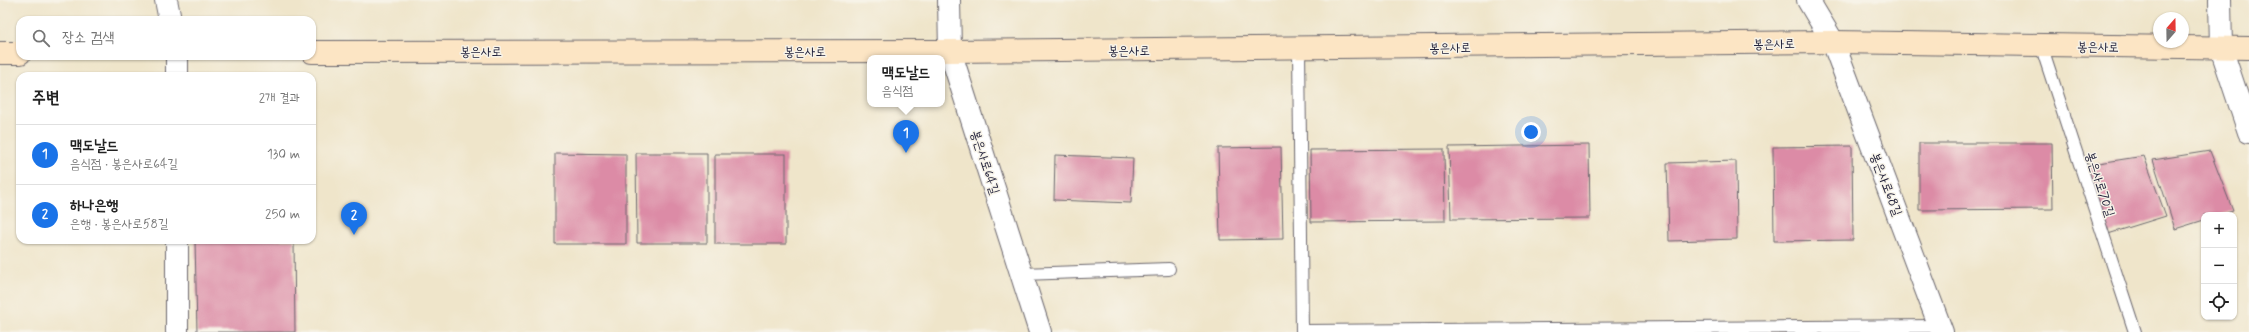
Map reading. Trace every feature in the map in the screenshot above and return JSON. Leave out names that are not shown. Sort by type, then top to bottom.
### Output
[{"type":"main road","name":"봉은사로","points":[[316,52],[950,51],[1833,42],[2249,48]]},
{"type":"main road","points":[[0,53],[16,53]]},
{"type":"street","points":[[166,0],[169,16]]},
{"type":"street","name":"봉은사로64길","points":[[949,0],[950,51],[1040,332]]},
{"type":"street","name":"봉은사로68길","points":[[1808,0],[1833,42],[1941,329]]},
{"type":"street","points":[[2220,0],[2221,48],[2249,132]]},
{"type":"street","points":[[177,60],[177,72]]},
{"type":"street","points":[[177,244],[177,332]]},
{"type":"lane","name":"봉은사로70길","points":[[2041,45],[2135,332]]},
{"type":"lane","points":[[1299,48],[1302,331]]},
{"type":"lane","points":[[1022,274],[1169,269]]},
{"type":"lane","name":"봉은사로68길","points":[[1302,331],[1941,329]]},
{"type":"building","points":[[1919,143],[2052,143],[2053,209],[1919,210]]},
{"type":"building","points":[[1589,145],[1590,218],[1451,219],[1449,147]]},
{"type":"building","points":[[1852,146],[1853,240],[1774,241],[1773,147]]},
{"type":"building","points":[[1281,147],[1283,239],[1220,240],[1218,148]]},
{"type":"building","points":[[1444,149],[1445,221],[1311,222],[1310,150]]},
{"type":"building","points":[[2210,151],[2233,211],[2201,212],[2201,221],[2175,229],[2153,160]]},
{"type":"building","points":[[555,153],[626,154],[626,244],[555,244]]},
{"type":"building","points":[[636,153],[707,153],[707,243],[637,243]]},
{"type":"building","points":[[715,154],[786,154],[786,244],[715,244]]},
{"type":"building","points":[[1055,155],[1133,158],[1131,203],[1054,200]]},
{"type":"building","points":[[2144,156],[2166,216],[2108,234],[2086,165]]},
{"type":"building","points":[[1736,161],[1737,239],[1669,241],[1667,163]]},
{"type":"building","points":[[195,244],[294,244],[295,332],[197,332]]},
{"type":"place","name":"맥도날드","points":[[906,153]]},
{"type":"place","name":"하나은행","points":[[354,235]]}]
